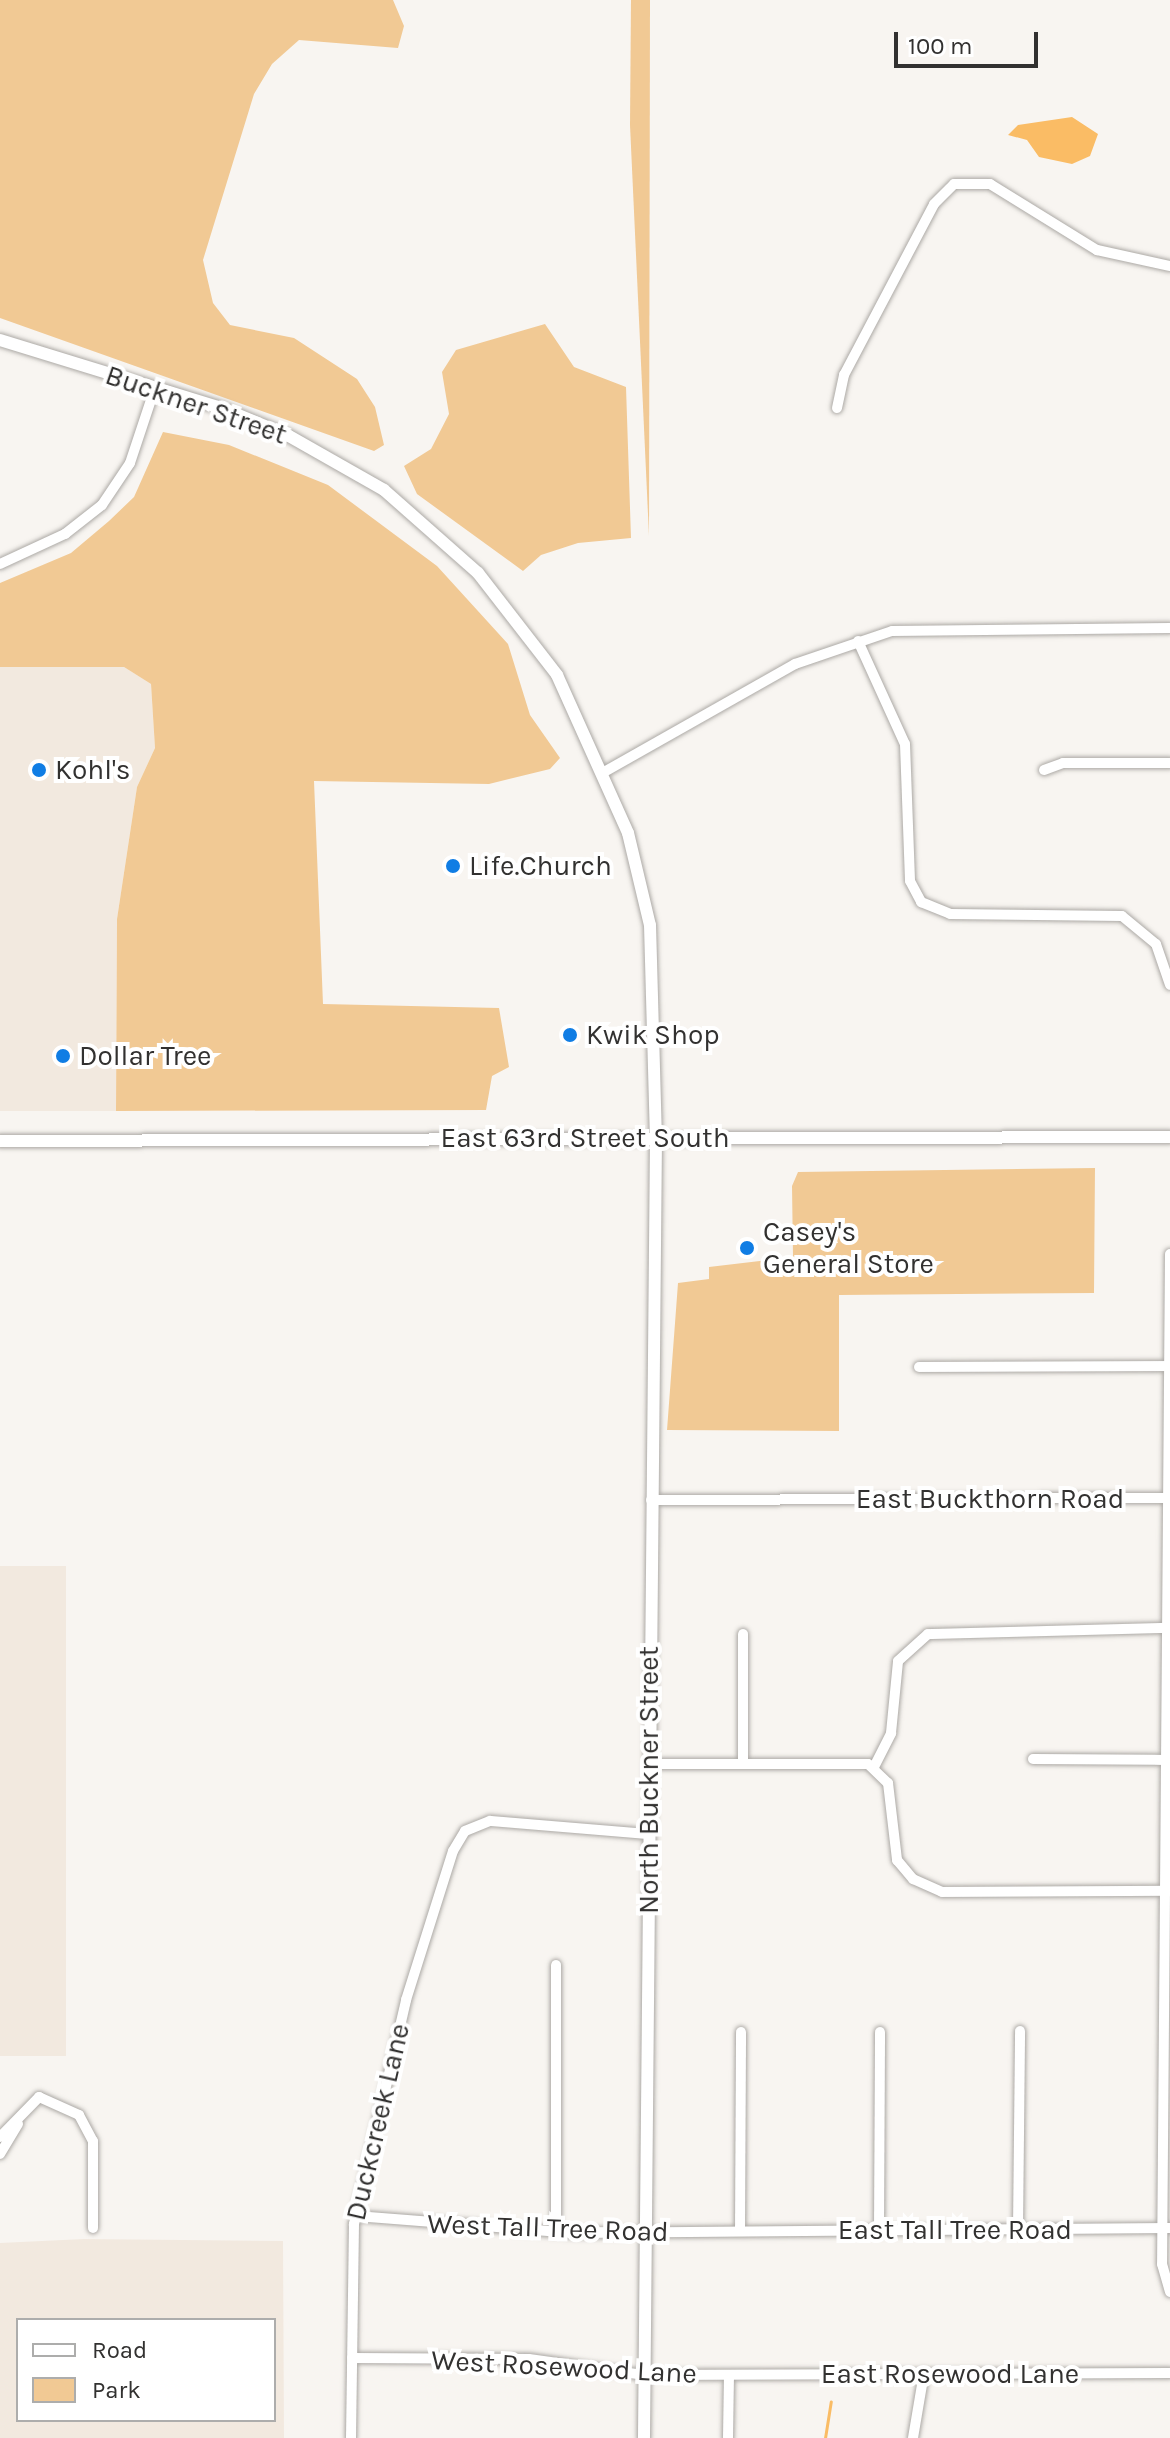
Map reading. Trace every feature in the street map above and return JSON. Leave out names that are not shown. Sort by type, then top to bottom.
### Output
[{"type":"main road","name":"Buckner Street","points":[[0,340],[155,388],[289,436],[384,490],[434,531],[547,662],[606,771],[650,925],[655,1122]]},
{"type":"main road","name":"North Buckner Street","points":[[644,2438],[655,1122]]},
{"type":"main road","name":"East 63rd Street South","points":[[0,1141],[1170,1137]]},
{"type":"street","points":[[837,408],[851,361],[934,204],[954,184],[990,184],[1097,250],[1170,266]]},
{"type":"street","points":[[0,564],[65,534],[102,505],[134,454],[155,388]]},
{"type":"street","points":[[606,771],[795,664],[858,641],[932,626],[1170,628]]},
{"type":"street","points":[[858,641],[905,744],[910,881],[925,905],[950,914],[1122,916],[1156,944],[1170,985]]},
{"type":"street","points":[[1044,770],[1063,763],[1170,763]]},
{"type":"street","points":[[1170,1254],[1164,1760],[1167,1891],[1166,2228],[1170,2292]]},
{"type":"street","points":[[919,1367],[1168,1366]]},
{"type":"street","name":"East Buckthorn Road","points":[[651,1500],[1165,1498]]},
{"type":"street","points":[[874,1767],[891,1733],[898,1661],[928,1634],[1165,1628]]},
{"type":"street","points":[[743,1634],[743,1763]]},
{"type":"street","points":[[1033,1759],[1164,1760]]},
{"type":"street","points":[[649,1764],[874,1767]]},
{"type":"street","points":[[874,1767],[891,1793],[897,1860],[928,1888],[1167,1891]]},
{"type":"street","name":"Duckcreek Lane","points":[[351,2438],[356,2216],[444,1879],[462,1835],[478,1824],[648,1834]]},
{"type":"street","points":[[556,1965],[556,2232]]},
{"type":"street","points":[[1018,2229],[1020,2031]]},
{"type":"street","points":[[740,2231],[741,2032]]},
{"type":"street","points":[[879,2230],[880,2032]]},
{"type":"street","points":[[0,2154],[18,2124],[46,2097],[87,2125],[93,2228]]},
{"type":"street","points":[[0,2137],[18,2124]]},
{"type":"street","name":"West Tall Tree Road","points":[[356,2216],[556,2232],[740,2231]]},
{"type":"street","name":"East Tall Tree Road","points":[[740,2231],[1166,2228]]},
{"type":"street","name":"West Rosewood Lane","points":[[352,2358],[529,2359],[645,2375],[729,2375]]},
{"type":"street","points":[[913,2438],[924,2373]]},
{"type":"street","name":"East Rosewood Lane","points":[[729,2375],[1170,2373]]},
{"type":"street","points":[[728,2438],[729,2375]]},
{"type":"shaded area","points":[[1072,117],[1098,134],[1090,156],[1072,164],[1039,157],[1027,140],[1008,135],[1018,125]]},
{"type":"shaded area","points":[[0,667],[124,667],[151,684],[155,748],[137,787],[117,919],[116,1111],[0,1111]]},
{"type":"shaded area","points":[[0,1566],[66,1566],[66,2056],[0,2056]]},
{"type":"shaded area","points":[[84,2239],[283,2241],[284,2438],[0,2438],[0,2243]]},
{"type":"green space","points":[[0,0],[393,0],[404,26],[398,48],[299,40],[272,64],[254,94],[203,260],[213,303],[230,325],[294,338],[357,379],[375,407],[384,445],[374,451],[0,318]]},
{"type":"green space","points":[[631,0],[650,0],[649,536],[630,125]]},
{"type":"green space","points":[[545,324],[574,367],[626,387],[631,538],[578,543],[541,555],[523,571],[417,494],[404,466],[431,449],[449,414],[442,372],[456,350]]},
{"type":"green space","points":[[163,432],[229,445],[328,485],[437,566],[508,644],[530,715],[560,758],[550,769],[489,784],[314,781],[323,1004],[499,1008],[509,1067],[492,1076],[486,1110],[116,1111],[117,919],[137,787],[155,748],[151,684],[124,667],[0,667],[0,583],[71,553],[109,521],[134,497]]},
{"type":"green space","points":[[1095,1168],[1094,1293],[839,1295],[839,1431],[667,1430],[678,1283],[709,1279],[709,1267],[793,1257],[792,1186],[798,1172]]},
{"type":"waterway","points":[[825,2438],[831,2401]]},
{"type":"place","name":"Kohl's","points":[[39,770]]},
{"type":"place","name":"Life.Church","points":[[453,866]]},
{"type":"place","name":"Kwik Shop","points":[[570,1035]]},
{"type":"place","name":"Dollar Tree","points":[[63,1056]]},
{"type":"place","name":"Casey's General Store","points":[[747,1248]]}]
